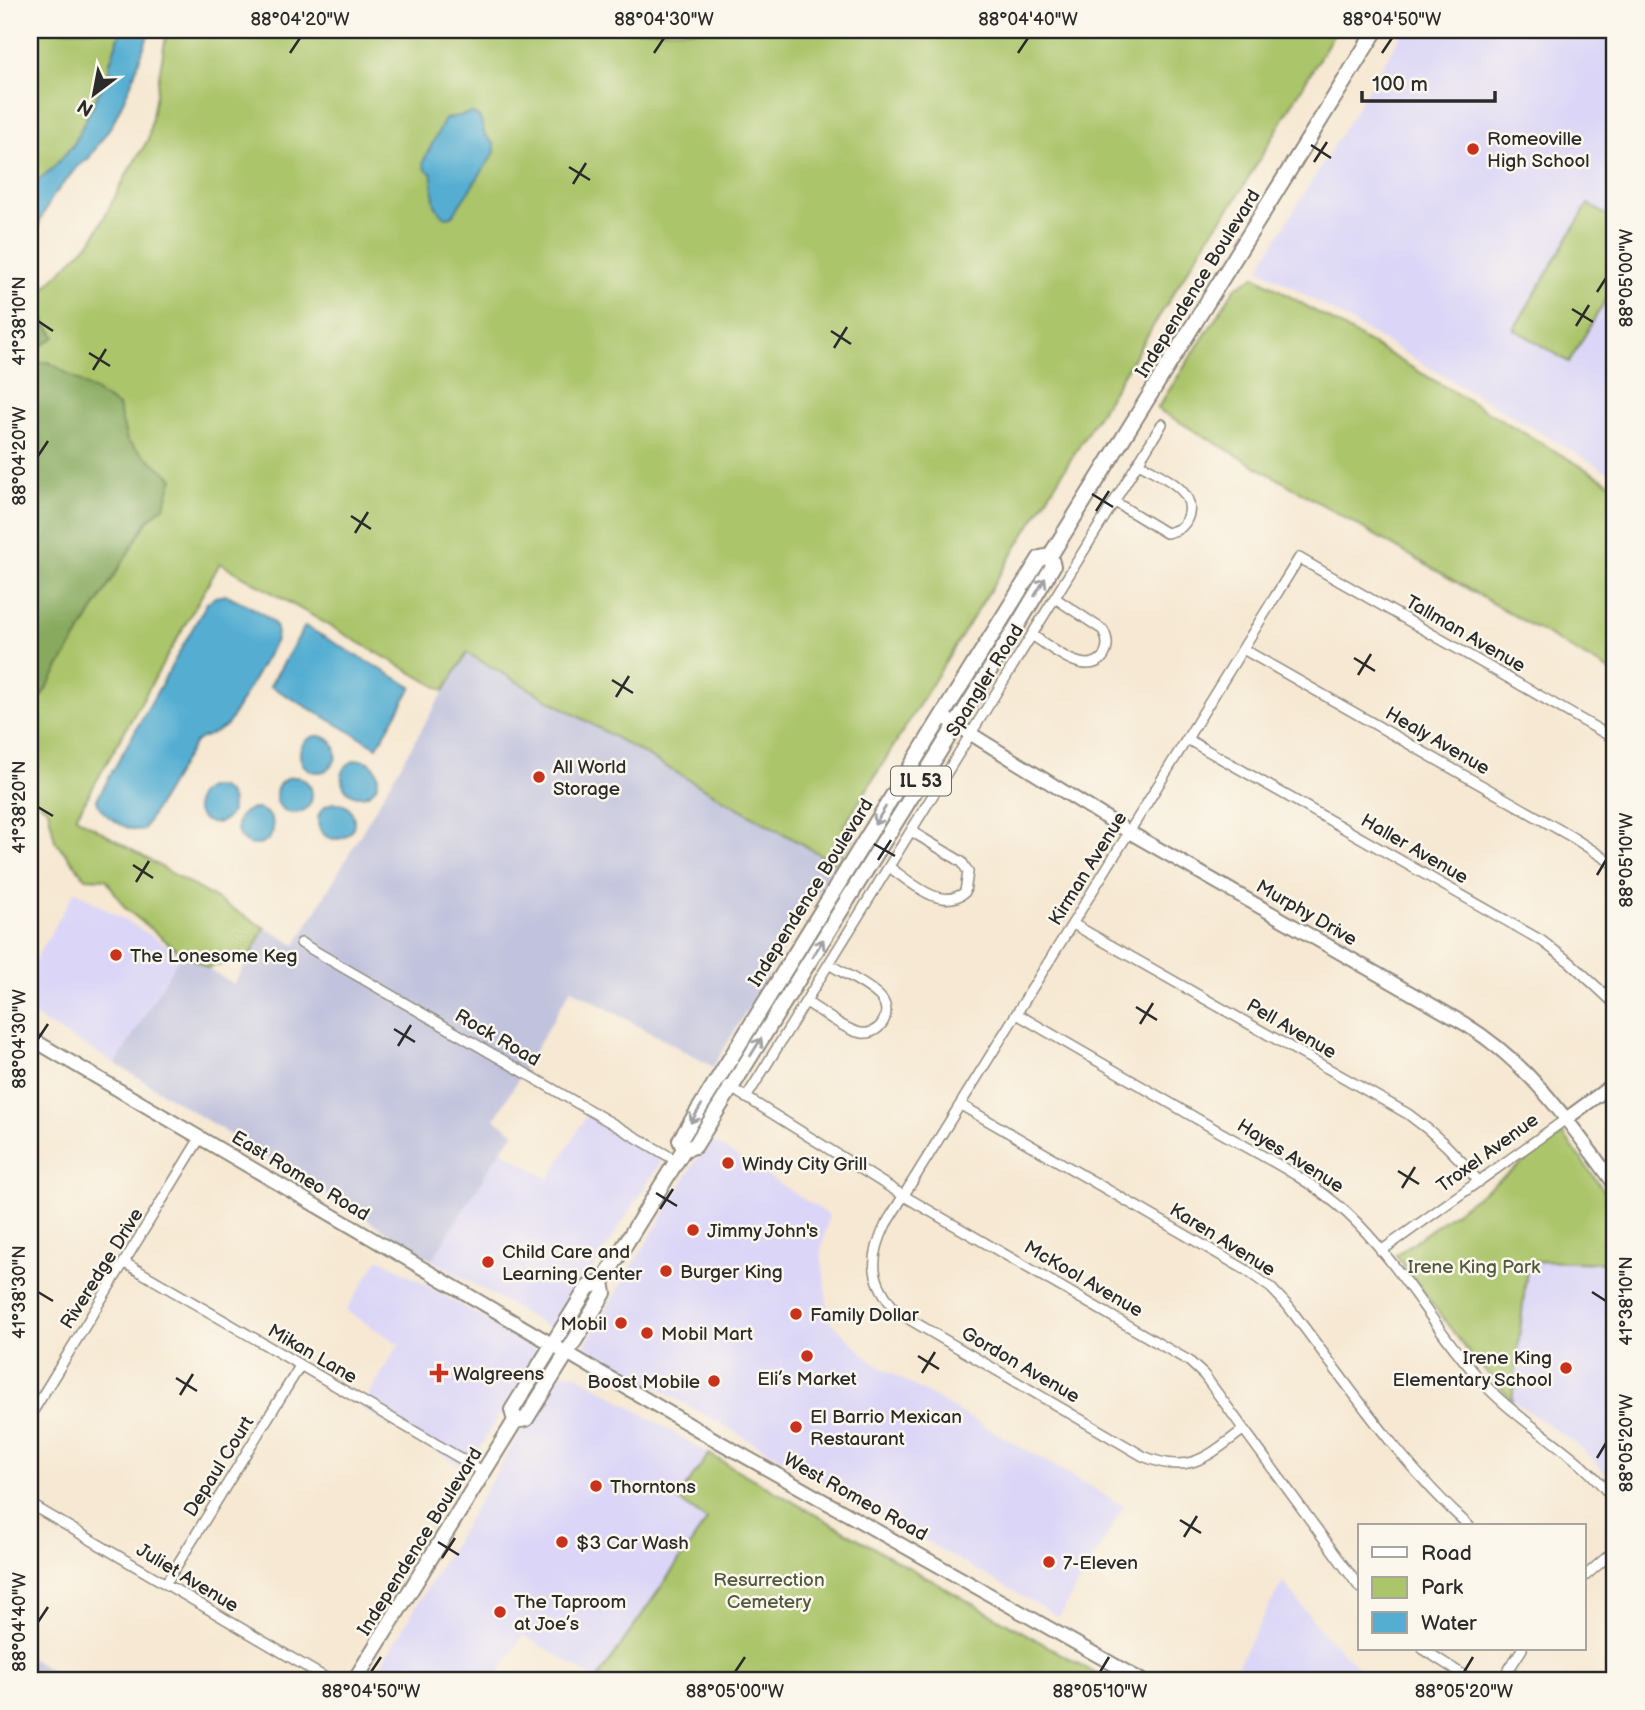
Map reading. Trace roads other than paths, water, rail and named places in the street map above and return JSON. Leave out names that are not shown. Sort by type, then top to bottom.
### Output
[{"type":"main road","name":"Independence Boulevard","points":[[680,1155],[680,1140],[942,716],[1040,558],[1050,556],[1376,30]]},
{"type":"main road","name":"Independence Boulevard","points":[[355,1680],[515,1421],[512,1410],[588,1287],[601,1282],[680,1155],[695,1146],[956,725],[1053,566],[1050,556]]},
{"type":"main road","name":"Murphy Drive","points":[[942,716],[1129,832],[1478,1032],[1521,1066],[1566,1119],[1615,1185]]},
{"type":"main road","name":"East Romeo Road","points":[[30,1038],[322,1211],[554,1343]]},
{"type":"main road","name":"Troxel Avenue","points":[[1566,1119],[1615,1083]]},
{"type":"main road","name":"Independence Boulevard","points":[[515,1421],[526,1419],[568,1352],[604,1293],[601,1282]]},
{"type":"main road","name":"West Romeo Road","points":[[554,1343],[707,1435],[1141,1680]]},
{"type":"street","name":"Spangler Road","points":[[746,1098],[1163,424]]},
{"type":"street","points":[[1115,502],[1166,533],[1175,531],[1185,523],[1190,508],[1184,492],[1139,463]]},
{"type":"street","name":"Kirman Avenue","points":[[904,1196],[1299,558]]},
{"type":"street","name":"Tallman Avenue","points":[[1299,558],[1615,739]]},
{"type":"street","points":[[1032,635],[1081,664],[1096,662],[1104,655],[1107,645],[1103,630],[1055,598]]},
{"type":"street","name":"Healy Avenue","points":[[1242,649],[1572,837],[1615,865]]},
{"type":"street","name":"Haller Avenue","points":[[1187,739],[1542,941],[1571,963],[1615,1004]]},
{"type":"street","points":[[889,867],[937,898],[956,899],[965,892],[968,872],[962,862],[911,831]]},
{"type":"street","name":"Pell Avenue","points":[[1073,924],[1408,1114],[1436,1133],[1479,1182]]},
{"type":"street","name":"Rock Road","points":[[301,943],[680,1155]]},
{"type":"street","points":[[806,1002],[855,1032],[866,1034],[878,1029],[886,1018],[886,1006],[880,996],[828,964]]},
{"type":"street","name":"Hayes Avenue","points":[[1017,1014],[1309,1184],[1348,1214],[1381,1251],[1460,1357],[1488,1388],[1521,1419],[1581,1463],[1615,1502]]},
{"type":"street","name":"McKool Avenue","points":[[717,1080],[904,1196],[1181,1355],[1204,1375],[1358,1585]]},
{"type":"street","name":"Karen Avenue","points":[[961,1105],[1259,1278],[1288,1306],[1395,1450],[1467,1524]]},
{"type":"street","name":"Troxel Avenue","points":[[1381,1251],[1566,1119]]},
{"type":"street","name":"Riveredge Drive","points":[[30,1416],[200,1138]]},
{"type":"street","name":"Gordon Avenue","points":[[904,1196],[878,1241],[874,1265],[880,1292],[897,1312],[1155,1461],[1179,1465],[1198,1461],[1243,1430]]},
{"type":"street","name":"Mikan Lane","points":[[125,1263],[484,1472]]},
{"type":"street","name":"Depaul Court","points":[[166,1584],[300,1366]]},
{"type":"street","name":"Juliet Avenue","points":[[30,1504],[329,1680]]},
{"type":"street","points":[[1586,1575],[1615,1550]]},
{"type":"street","points":[[1425,1650],[1471,1680]]},
{"type":"street","points":[[1502,1680],[1521,1650]]},
{"type":"water","points":[[121,30],[150,30],[130,86],[113,123],[89,158],[76,168],[53,196],[40,220],[30,263],[30,187],[53,168],[74,144],[110,70]]},
{"type":"water","points":[[472,113],[480,118],[485,135],[494,144],[495,152],[452,216],[446,217],[437,208],[431,173],[426,170],[423,162],[445,119]]},
{"type":"water","points":[[227,595],[269,619],[277,629],[276,640],[228,724],[195,742],[143,830],[122,825],[102,810],[97,799],[207,603],[215,597]]},
{"type":"water","points":[[305,626],[412,687],[377,747],[270,686]]},
{"type":"water","points":[[318,736],[330,742],[336,754],[330,766],[318,772],[306,766],[300,754],[306,742]]},
{"type":"water","points":[[360,760],[372,766],[378,778],[372,790],[360,796],[348,790],[342,778],[348,766]]},
{"type":"water","points":[[294,777],[306,783],[312,795],[306,807],[294,813],[282,807],[276,795],[282,783]]},
{"type":"water","points":[[214,787],[226,793],[232,805],[226,817],[214,823],[202,817],[196,805],[202,793]]},
{"type":"water","points":[[336,803],[348,809],[354,821],[348,833],[336,839],[324,833],[318,821],[324,809]]},
{"type":"water","points":[[255,809],[267,815],[273,827],[267,839],[255,845],[243,839],[237,827],[243,815]]},
{"type":"place","name":"Romeoville High School","points":[[1473,149]]},
{"type":"place","name":"All World Storage","points":[[539,777]]},
{"type":"place","name":"The Lonesome Keg","points":[[116,955]]},
{"type":"place","name":"Windy City Grill","points":[[728,1163]]},
{"type":"place","name":"Jimmy John's","points":[[693,1230]]},
{"type":"place","name":"Child Care and Learning Center","points":[[488,1262]]},
{"type":"place","name":"Burger King","points":[[666,1271]]},
{"type":"place","name":"Family Dollar","points":[[796,1314]]},
{"type":"place","name":"Mobil","points":[[621,1323]]},
{"type":"place","name":"Mobil Mart","points":[[647,1333]]},
{"type":"place","name":"Eli’s Market","points":[[807,1356]]},
{"type":"place","name":"Irene King Elementary School","points":[[1566,1368]]},
{"type":"place","name":"Walgreens","points":[[439,1373]]},
{"type":"place","name":"Boost Mobile","points":[[714,1381]]},
{"type":"place","name":"El Barrio Mexican Restaurant","points":[[796,1427]]},
{"type":"place","name":"Thorntons","points":[[596,1486]]},
{"type":"place","name":"$3 Car Wash","points":[[562,1542]]},
{"type":"place","name":"7-Eleven","points":[[1049,1562]]},
{"type":"place","name":"The Taproom at Joe’s","points":[[500,1612]]},
{"type":"park label","name":"Irene King Park","points":[[1474,1266]]},
{"type":"park label","name":"Resurrection Cemetery","points":[[769,1590]]}]
